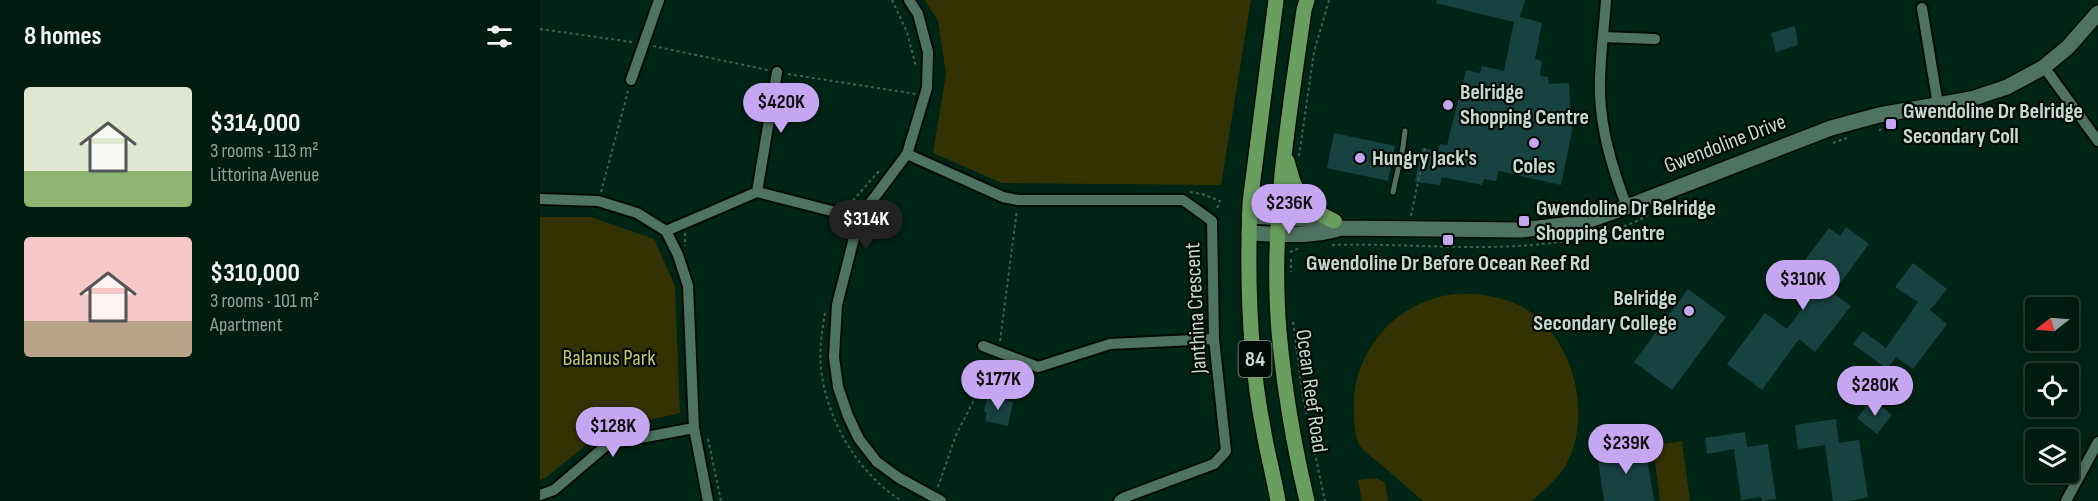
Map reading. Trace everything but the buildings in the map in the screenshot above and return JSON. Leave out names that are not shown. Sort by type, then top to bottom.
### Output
[{"type":"main road","name":"84","points":[[1276,0],[1250,216],[1249,288],[1263,431],[1278,501]]},
{"type":"main road","name":"Ocean Reef Road","points":[[1307,0],[1284,150],[1279,218],[1285,234],[1279,331],[1292,423],[1307,501]]},
{"type":"main road","points":[[1284,150],[1296,193],[1315,212],[1337,225]]},
{"type":"street","points":[[631,80],[659,0]]},
{"type":"street","points":[[909,0],[918,14],[928,51],[927,88],[920,95],[907,154],[859,218],[837,305],[834,357],[838,387],[859,439],[877,462],[899,478],[941,501]]},
{"type":"street","points":[[1606,0],[1600,94],[1603,124],[1612,166],[1628,207]]},
{"type":"street","points":[[1922,8],[1938,105]]},
{"type":"street","name":"Gwendoline Drive","points":[[1250,216],[1337,225],[1521,230],[1581,223],[1831,128],[1879,115],[1988,94],[2007,87],[2044,67],[2074,41],[2098,13]]},
{"type":"street","points":[[1603,37],[1655,39]]},
{"type":"street","points":[[2044,67],[2098,141]]},
{"type":"street","points":[[757,192],[777,72]]},
{"type":"street","name":"Janthina Crescent","points":[[907,154],[1003,197],[1183,200],[1212,221],[1214,339],[1226,451],[1214,464],[1119,501]]},
{"type":"street","points":[[666,231],[757,192],[859,218]]},
{"type":"street","points":[[540,199],[600,197],[637,213],[666,231],[678,255],[688,286],[694,428],[708,501]]},
{"type":"street","name":"Gwendoline Drive","points":[[1249,233],[1328,232],[1337,225]]},
{"type":"street","points":[[983,346],[1038,368],[1110,344],[1214,339]]},
{"type":"street","points":[[540,495],[554,490],[608,444],[694,428]]},
{"type":"street","points":[[2066,501],[2098,442]]},
{"type":"lane","points":[[1393,192],[1405,131]]},
{"type":"path","points":[[892,0],[907,32],[916,68]]},
{"type":"path","points":[[1298,161],[1314,52],[1329,0]]},
{"type":"path","points":[[540,29],[644,44],[777,72],[920,95]]},
{"type":"path","points":[[600,197],[631,80]]},
{"type":"path","points":[[916,88],[920,95]]},
{"type":"path","points":[[1410,220],[1425,148]]},
{"type":"path","points":[[845,213],[846,207],[852,204],[880,171]]},
{"type":"path","points":[[1185,192],[1203,194],[1220,201]]},
{"type":"path","points":[[600,197],[609,193]]},
{"type":"path","points":[[680,225],[685,234],[686,254]]},
{"type":"path","points":[[1285,234],[1291,276]]},
{"type":"path","points":[[826,306],[820,348],[821,368],[832,412],[848,444],[869,473],[880,486],[902,501]]},
{"type":"path","points":[[1292,321],[1305,406],[1325,501]]},
{"type":"path","points":[[706,433],[721,501]]},
{"type":"green space","points":[[925,0],[1251,0],[1221,185],[1002,183],[933,153],[946,74],[938,21]]},
{"type":"green space","name":"Balanus Park","points":[[540,217],[591,217],[654,239],[675,286],[680,413],[605,430],[540,480]]},
{"type":"green space","points":[[1452,294],[1477,294],[1506,300],[1533,314],[1548,328],[1560,345],[1576,385],[1577,429],[1573,449],[1561,473],[1532,501],[1423,501],[1365,451],[1357,437],[1354,425],[1356,383],[1362,364],[1382,332],[1396,318],[1430,300]]},
{"type":"green space","points":[[1682,441],[1690,501],[1660,501],[1653,446]]},
{"type":"green space","points":[[1375,478],[1385,482],[1388,501],[1362,501],[1358,480]]},
{"type":"place","name":"Belridge Shopping Centre","points":[[1448,105]]},
{"type":"place","name":"Gwendoline Dr Belridge Secondary Coll","points":[[1891,124]]},
{"type":"place","name":"Coles","points":[[1534,143]]},
{"type":"place","name":"Hungry Jack's","points":[[1360,158]]},
{"type":"place","name":"Gwendoline Dr Belridge Shopping Centre","points":[[1524,221]]},
{"type":"place","name":"Gwendoline Dr Before Ocean Reef Rd","points":[[1448,240]]},
{"type":"place","name":"Belridge Secondary College","points":[[1689,311]]}]
